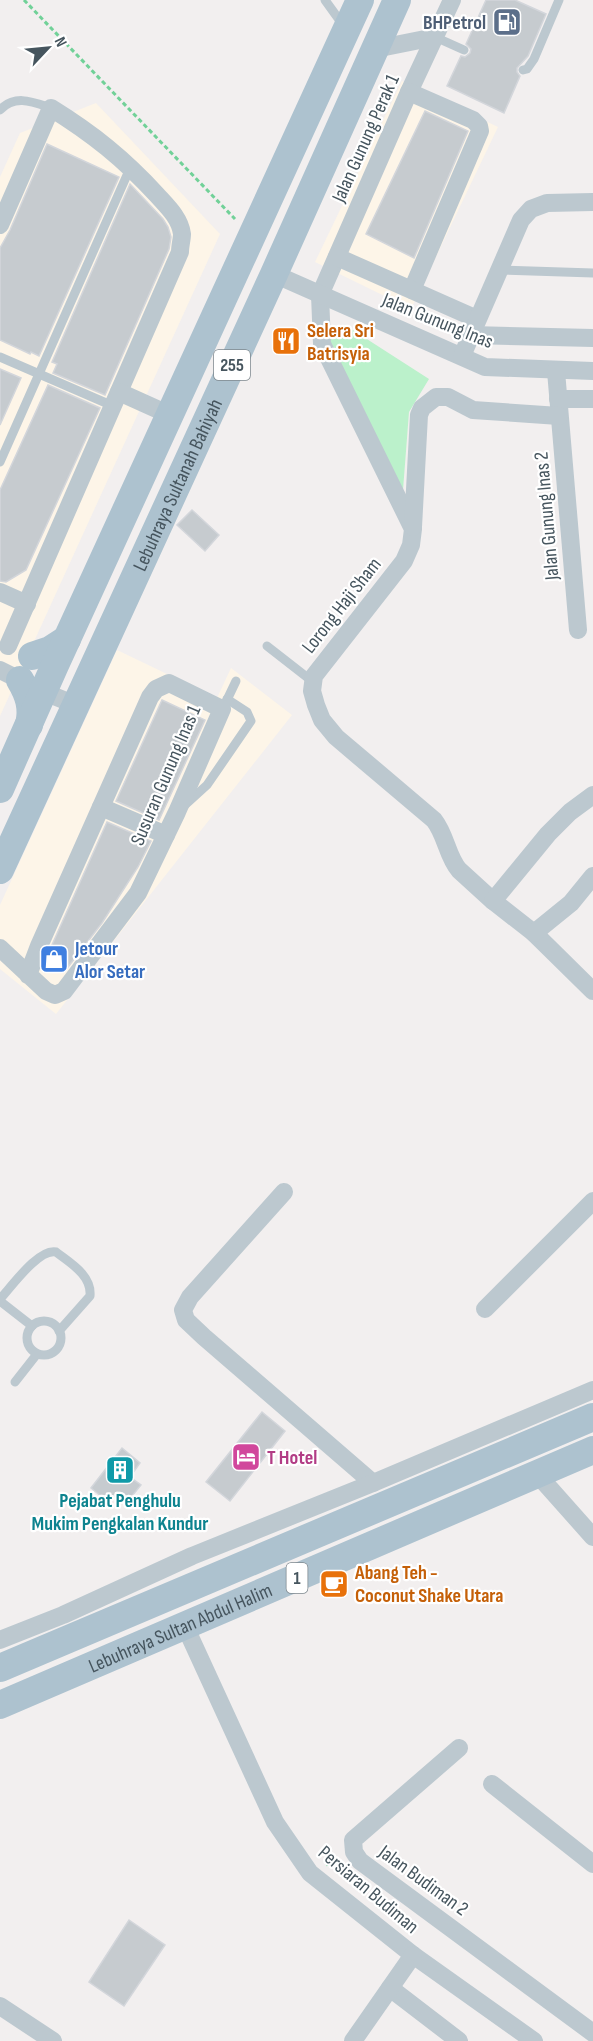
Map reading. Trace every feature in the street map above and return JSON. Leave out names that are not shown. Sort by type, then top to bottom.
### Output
[{"type":"main road","name":"Lebuhraya Sultanah Bahiyah","points":[[0,789],[28,727],[23,665],[66,639],[360,0]]},
{"type":"main road","name":"Lebuhraya Sultanah Bahiyah","points":[[0,870],[274,274],[397,0]]},
{"type":"main road","name":"Lebuhraya Sultan Abdul Halim","points":[[0,1668],[593,1417]]},
{"type":"main road","name":"Lebuhraya Sultan Abdul Halim","points":[[0,1705],[593,1450]]},
{"type":"street","name":"Jalan Gunung Perak 1","points":[[320,295],[452,0]]},
{"type":"street","points":[[375,49],[435,37]]},
{"type":"street","points":[[409,92],[473,120],[479,126],[480,131],[412,290]]},
{"type":"street","points":[[0,225],[51,108],[87,130],[131,166],[170,209],[178,221],[182,234],[180,252],[27,604],[23,665]]},
{"type":"street","points":[[462,356],[521,220],[531,209],[547,203],[593,202]]},
{"type":"street","points":[[338,257],[412,290],[474,327],[593,338]]},
{"type":"street","name":"Jalan Gunung Inas","points":[[274,274],[485,367],[593,371]]},
{"type":"street","points":[[320,295],[322,344],[413,529]]},
{"type":"street","name":"Jalan Gunung Inas 2","points":[[556,371],[578,630]]},
{"type":"street","name":"Lorong Haji Sham","points":[[559,407],[472,410],[448,397],[436,397],[422,408],[419,415],[411,545],[404,561],[314,679],[312,691],[322,720],[336,737],[434,820],[444,837],[454,865],[493,901],[534,933],[592,988]]},
{"type":"street","points":[[116,399],[170,414]]},
{"type":"street","points":[[559,407],[593,399]]},
{"type":"street","points":[[0,592],[27,604]]},
{"type":"street","points":[[23,665],[82,693]]},
{"type":"street","points":[[23,665],[82,693]]},
{"type":"street","name":"Susuran Gunung Inas 1","points":[[169,684],[225,704],[138,893],[64,991],[55,995],[50,994],[28,975],[101,807],[150,697],[156,689],[169,684]]},
{"type":"street","points":[[493,901],[548,834],[570,812],[593,795]]},
{"type":"street","points":[[101,807],[166,835]]},
{"type":"street","points":[[534,933],[571,903],[593,876]]},
{"type":"street","points":[[0,948],[28,975]]},
{"type":"street","points":[[284,1192],[190,1297],[183,1310],[186,1320],[373,1483]]},
{"type":"street","points":[[485,1309],[591,1207]]},
{"type":"street","points":[[0,1640],[63,1615],[192,1556],[593,1390]]},
{"type":"street","points":[[537,1474],[593,1537]]},
{"type":"street","name":"Persiaran Budiman","points":[[185,1626],[275,1822],[310,1873],[413,1955],[534,2041]]},
{"type":"street","name":"Jalan Budiman 2","points":[[459,1748],[353,1839],[354,1851],[360,1862],[593,2033]]},
{"type":"street","points":[[492,1784],[593,1864]]},
{"type":"street","points":[[352,2041],[413,1955]]},
{"type":"street","points":[[390,1988],[459,2041]]},
{"type":"street","points":[[0,2006],[53,2041]]},
{"type":"lane","points":[[325,0],[348,30]]},
{"type":"lane","points":[[523,70],[527,69],[534,59],[559,0]]},
{"type":"lane","points":[[435,37],[464,50]]},
{"type":"lane","points":[[0,110],[15,101],[26,99],[51,108]]},
{"type":"lane","points":[[0,462],[131,166]]},
{"type":"lane","points":[[500,270],[593,273]]},
{"type":"lane","points":[[0,357],[39,375],[116,399]]},
{"type":"lane","points":[[267,646],[308,678],[314,679]]},
{"type":"lane","points":[[177,812],[207,785],[251,721],[247,712],[225,704],[236,681]]},
{"type":"lane","points":[[32,1326],[0,1300],[36,1259],[45,1252],[51,1251],[56,1252],[82,1273],[91,1290],[90,1296],[58,1331]]},
{"type":"lane","points":[[45,1322],[55,1326],[60,1337],[57,1348],[48,1354],[37,1354],[28,1346],[27,1334],[32,1326],[45,1322]]},
{"type":"lane","points":[[15,1383],[37,1354]]},
{"type":"path","points":[[24,0],[252,238]]},
{"type":"path","points":[[310,1873],[354,1851]]},
{"type":"shaded area","points":[[402,81],[498,127],[411,309],[315,262]]},
{"type":"shaded area","points":[[96,103],[220,234],[0,716],[0,177],[20,133]]},
{"type":"shaded area","points":[[117,650],[217,698],[231,668],[292,715],[56,1014],[0,969],[0,905]]},
{"type":"green space","points":[[345,325],[429,379],[409,412],[403,490],[327,344],[331,328]]},
{"type":"building","points":[[486,0],[515,0],[546,14],[528,56],[517,68],[520,76],[504,113],[447,86],[461,56],[465,57],[470,53],[471,49],[466,44]]},
{"type":"building","points":[[425,111],[468,131],[414,258],[366,234]]},
{"type":"building","points":[[47,144],[119,177],[39,356],[0,340],[0,248]]},
{"type":"building","points":[[130,184],[163,219],[171,237],[169,249],[105,395],[53,373],[57,364],[52,362]]},
{"type":"building","points":[[0,369],[21,378],[0,425]]},
{"type":"building","points":[[48,385],[100,408],[26,570],[6,582],[0,581],[0,490]]},
{"type":"building","points":[[192,510],[219,535],[205,551],[177,525]]},
{"type":"building","points":[[162,700],[205,720],[159,820],[116,801]]},
{"type":"building","points":[[107,822],[151,841],[138,867],[102,923],[65,971],[47,956]]},
{"type":"building","name":"T Hotel","points":[[262,1412],[285,1431],[230,1501],[206,1482]]},
{"type":"building","name":"Pejabat Penghulu Mukim Pengkalan Kundur","points":[[122,1448],[140,1463],[130,1477],[141,1485],[128,1501],[117,1492],[109,1503],[91,1488]]},
{"type":"building","points":[[129,1920],[165,1945],[124,2006],[89,1982]]},
{"type":"place","name":"BHPetrol","points":[[507,22]]},
{"type":"place","name":"Selera Sri Batrisyia","points":[[286,341]]},
{"type":"place","name":"Jetour Alor Setar","points":[[54,959]]},
{"type":"place","name":"T Hotel","points":[[246,1457]]},
{"type":"place","name":"Pejabat Penghulu Mukim Pengkalan Kundur","points":[[120,1470]]},
{"type":"place","name":"Abang Teh - Coconut Shake Utara","points":[[334,1584]]}]
